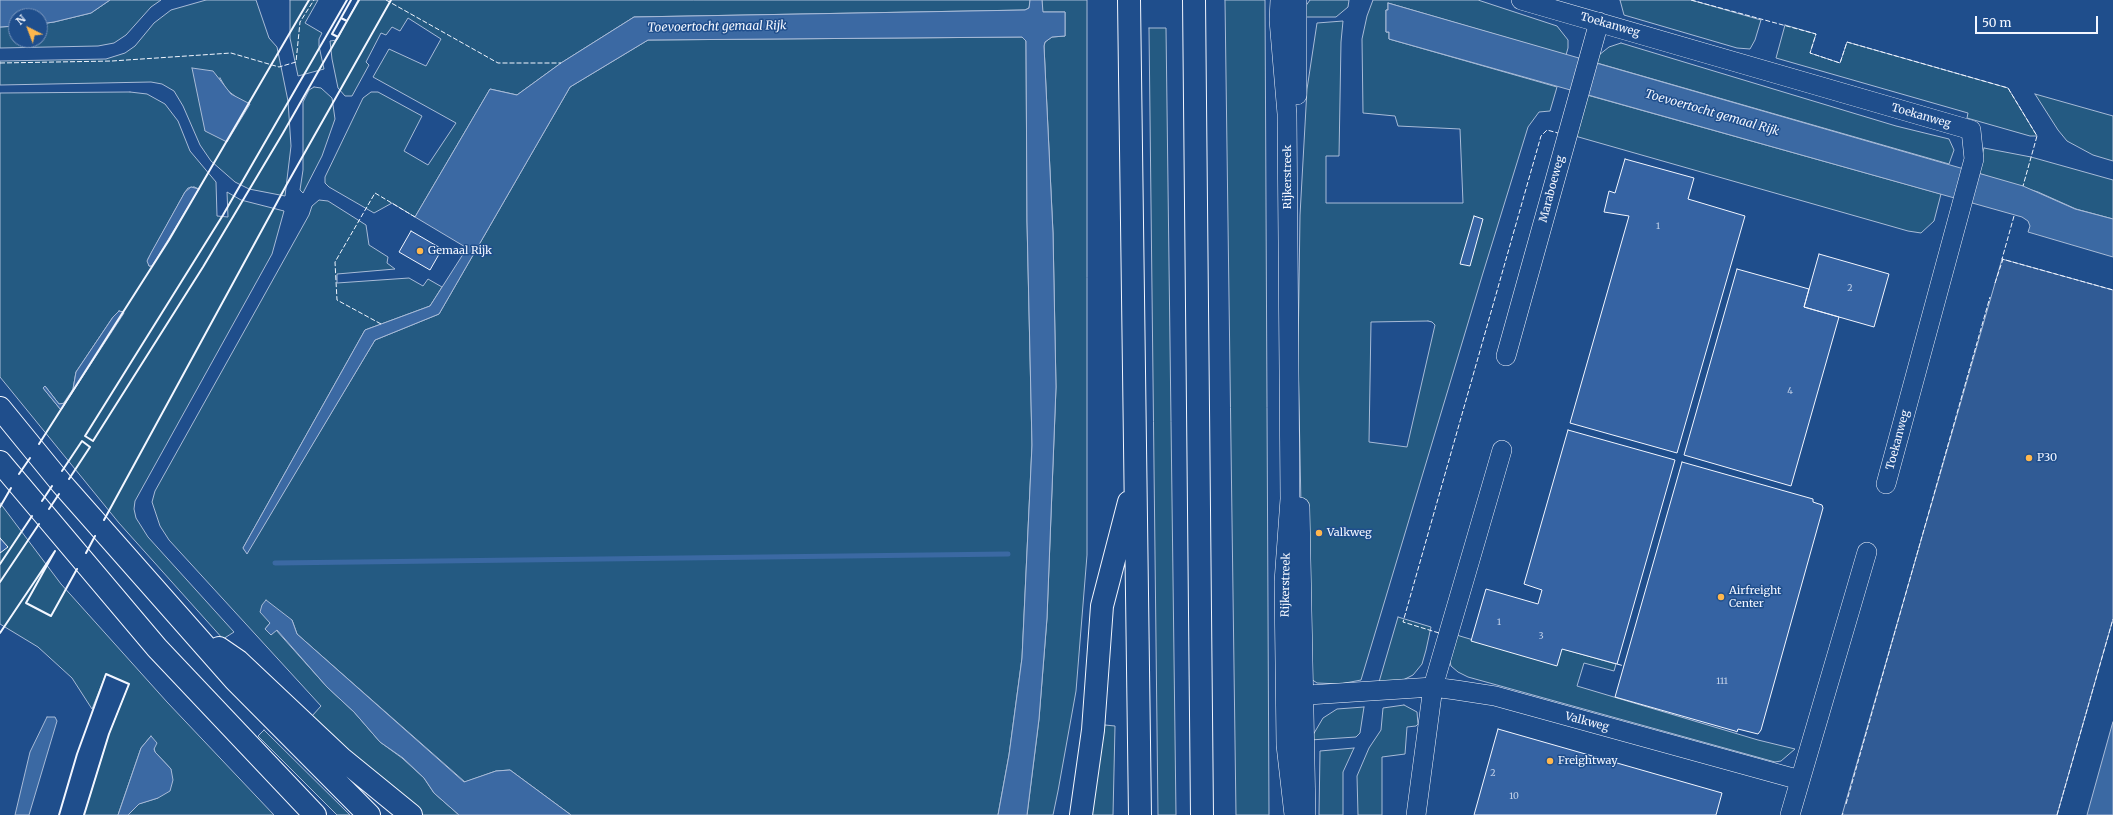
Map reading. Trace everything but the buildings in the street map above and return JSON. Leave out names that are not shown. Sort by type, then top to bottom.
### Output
[{"type":"highway","points":[[1129,0],[1140,815]]},
{"type":"highway","points":[[1194,0],[1202,815]]},
{"type":"highway","points":[[0,408],[62,484],[188,627],[280,727],[368,815]]},
{"type":"highway","points":[[0,462],[157,648],[315,815]]},
{"type":"highway","points":[[1081,815],[1092,730],[1102,606],[1136,472]]},
{"type":"highway","points":[[188,627],[238,661],[341,758],[411,815]]},
{"type":"highway","points":[[1067,815],[1092,730]]},
{"type":"street","name":"Rijkerstreek","points":[[1280,0],[1279,20],[1287,114],[1293,355]]},
{"type":"street","name":"Rijkerstreek","points":[[1297,0],[1293,355],[1295,696],[1306,815]]},
{"type":"street","name":"Toekanweg","points":[[1521,0],[1971,130],[1974,159],[1886,484]]},
{"type":"street","name":"Maraboeweg","points":[[1506,356],[1590,53],[1600,22]]},
{"type":"street","points":[[1416,815],[1433,687],[1502,450]]},
{"type":"street","points":[[1790,815],[1867,552]]},
{"type":"street","name":"Valkweg","points":[[1295,696],[1433,687],[1495,696],[1800,780]]},
{"type":"street","name":"Rijkerstreek","points":[[1294,815],[1286,745],[1295,696]]},
{"type":"shaded area","points":[[110,0],[161,0],[151,7],[126,35],[114,43],[98,46],[48,47],[48,23],[91,13]]},
{"type":"shaded area","points":[[206,0],[256,0],[269,38],[277,47],[288,101],[291,146],[285,196],[249,189],[235,182],[211,161],[200,145],[183,106],[174,91],[162,84],[151,82],[0,85],[0,61],[106,59],[125,53],[135,46],[154,23],[171,10]],"holes":[[[220,78],[227,90],[236,97],[205,131]]]},
{"type":"shaded area","points":[[290,0],[318,0],[305,23],[322,33],[319,39],[319,46],[324,69],[298,76],[290,38]]},
{"type":"shaded area","points":[[358,0],[1030,0],[1030,3],[1029,8],[1025,10],[634,17],[561,63],[517,95],[490,89],[415,217],[392,203],[374,213],[329,187],[325,183],[325,177],[363,98],[371,92],[378,92],[422,116],[404,151],[428,165],[456,123],[373,77],[389,49],[426,66],[441,39],[408,18],[400,31],[392,27],[386,35],[381,33],[366,62],[369,65],[352,96],[345,96],[338,88],[330,41],[337,40]]},
{"type":"shaded area","points":[[1042,0],[1087,0],[1087,555],[1076,691],[1053,815],[1027,815],[1039,719],[1047,618],[1056,387],[1053,233],[1044,46],[1045,42],[1052,37],[1065,36],[1065,12],[1042,12]]},
{"type":"shaded area","points":[[1225,0],[1265,0],[1269,815],[1236,815]]},
{"type":"shaded area","points":[[1310,0],[1349,0],[1348,7],[1336,17],[1303,17],[1305,7]]},
{"type":"shaded area","points":[[1373,0],[1478,0],[1557,26],[1568,40],[1568,48],[1566,55],[1388,3],[1388,10],[1386,10],[1386,32],[1389,32],[1389,39],[1557,87],[1550,111],[1539,112],[1528,127],[1361,680],[1340,684],[1317,683],[1311,679],[1304,657],[1298,355],[1300,215],[1307,89],[1317,23],[1343,21],[1341,42],[1339,156],[1326,156],[1326,203],[1463,203],[1460,129],[1398,126],[1395,116],[1363,113],[1362,39],[1367,16]],"holes":[[[1371,322],[1432,322],[1435,325],[1407,447],[1369,442]]]},
{"type":"shaded area","points":[[1620,0],[1691,0],[1761,20],[1755,40],[1750,49],[1737,48],[1624,15]]},
{"type":"shaded area","points":[[1785,25],[1816,34],[1810,53],[1840,63],[1847,42],[2008,88],[2037,136],[2030,136],[1967,118],[1968,113],[1776,58]]},
{"type":"shaded area","points":[[8,26],[8,48],[0,48],[0,27]]},
{"type":"shaded area","points":[[1149,28],[1166,28],[1176,815],[1158,815]]},
{"type":"shaded area","points":[[1022,37],[1026,41],[1027,221],[1032,445],[1022,658],[1009,755],[998,815],[571,815],[510,770],[496,771],[465,782],[297,634],[292,620],[270,623],[265,629],[271,635],[276,630],[327,687],[354,712],[380,742],[402,758],[424,778],[434,793],[459,815],[423,815],[393,792],[312,716],[321,706],[169,540],[160,526],[152,502],[155,491],[309,215],[312,206],[319,200],[328,201],[366,225],[369,245],[388,257],[387,263],[395,269],[337,274],[337,283],[409,278],[423,286],[428,279],[442,287],[430,306],[365,330],[243,548],[247,553],[375,340],[439,314],[570,87],[648,40]]},
{"type":"shaded area","points":[[1621,43],[1896,126],[1949,139],[1954,150],[1949,164],[1597,63],[1599,55],[1609,47]]},
{"type":"shaded area","points":[[314,87],[321,88],[332,98],[335,119],[322,156],[303,193],[300,190],[303,170],[303,102],[309,90]]},
{"type":"shaded area","points":[[130,92],[147,94],[165,104],[178,121],[190,151],[216,182],[217,216],[228,217],[227,192],[241,200],[284,211],[272,254],[135,501],[134,509],[136,518],[148,537],[234,632],[223,639],[119,523],[0,377],[0,93]],"holes":[[[194,187],[199,189],[152,266],[149,266],[148,259],[185,192],[188,188]],[[119,311],[124,313],[61,410],[44,389],[45,386],[59,404],[63,404],[73,389],[76,372],[113,317]]]},
{"type":"shaded area","points":[[2035,94],[2113,116],[2113,161],[2093,155],[2067,141],[2058,130]]},
{"type":"shaded area","points":[[1587,95],[1941,194],[1934,221],[1921,233],[1908,231],[1575,136]]},
{"type":"shaded area","points":[[1984,148],[2031,157],[2113,180],[2113,219],[2076,209],[2038,192],[1977,173]]},
{"type":"shaded area","name":"P30","points":[[2002,259],[2113,290],[2113,619],[2057,815],[1842,815]]},
{"type":"shaded area","points":[[0,503],[61,584],[167,702],[274,815],[128,815],[138,804],[158,798],[171,769],[155,752],[151,736],[141,748],[118,815],[84,815],[109,734],[129,684],[106,674],[92,709],[72,678],[38,647],[0,624]]},
{"type":"shaded area","points":[[1398,617],[1431,627],[1422,664],[1413,675],[1403,680],[1379,682]]},
{"type":"shaded area","points":[[1453,634],[1551,663],[1556,647],[1616,664],[1614,671],[1584,663],[1577,686],[1758,740],[1795,749],[1781,761],[1775,762],[1468,677],[1458,672],[1451,666],[1449,658]]},
{"type":"shaded area","points":[[1404,705],[1417,712],[1418,724],[1416,726],[1407,727],[1405,754],[1382,757],[1382,815],[1358,815],[1357,776],[1369,748],[1381,730],[1383,708]]},
{"type":"shaded area","points":[[1364,707],[1360,733],[1356,737],[1310,740],[1323,718],[1337,709]]},
{"type":"shaded area","points":[[1105,725],[1115,726],[1113,815],[1090,815]]},
{"type":"shaded area","points":[[264,730],[350,815],[337,815],[258,736]]},
{"type":"shaded area","points":[[1354,748],[1343,772],[1343,815],[1319,815],[1320,751]]},
{"type":"water","points":[[0,0],[110,0],[91,13],[48,23],[48,8],[8,8],[8,26],[0,27]]},
{"type":"water","name":"Toevoertocht gemaal Rijk","points":[[1030,0],[1042,0],[1043,12],[1065,12],[1065,36],[1052,37],[1045,42],[1044,46],[1053,233],[1056,387],[1047,618],[1039,719],[1027,815],[998,815],[1009,755],[1022,658],[1032,445],[1027,221],[1026,41],[1022,37],[648,40],[570,87],[439,314],[375,340],[247,554],[243,548],[365,330],[430,306],[467,248],[415,217],[490,89],[517,95],[561,63],[634,17],[1025,10],[1029,8]]},
{"type":"water","name":"Toevoertocht gemaal Rijk","points":[[1388,3],[2023,186],[2075,209],[2113,219],[2113,257],[2028,232],[2030,226],[2028,221],[2022,217],[1389,39],[1389,32],[1386,32],[1386,10],[1388,10]]},
{"type":"water","points":[[192,68],[213,71],[231,94],[250,104],[227,142],[205,131]]},
{"type":"water","points":[[191,187],[199,189],[152,266],[149,266],[147,261],[151,253],[185,192]]},
{"type":"water","points":[[119,311],[124,312],[61,410],[43,388],[45,386],[59,404],[65,403],[73,389],[76,372],[113,317]]},
{"type":"water","points":[[266,600],[292,620],[297,634],[464,782],[496,771],[510,770],[571,815],[459,815],[434,793],[424,778],[403,758],[380,742],[354,712],[327,687],[277,630],[271,635],[265,629],[270,623],[260,612],[262,605]]},
{"type":"water","points":[[47,717],[55,717],[57,721],[29,815],[15,815],[30,752]]},
{"type":"water","points":[[2113,722],[2113,815],[2087,815],[2112,725]]},
{"type":"water","points":[[151,736],[157,743],[154,749],[155,752],[171,769],[173,780],[170,791],[158,798],[139,804],[128,815],[118,815],[141,748]]},
{"type":"waterway","points":[[275,563],[1008,554]]},
{"type":"fence","points":[[0,63],[112,61],[231,53],[279,67],[296,62],[300,22],[314,0]]},
{"type":"fence","points":[[386,0],[498,63],[561,63]]},
{"type":"fence","points":[[1691,0],[1816,34],[1810,53],[1840,63],[1847,42],[2008,88],[2037,136],[2023,186]]},
{"type":"fence","points":[[1439,633],[1403,622],[1541,136],[1547,130],[1558,133]]},
{"type":"fence","points":[[381,324],[337,300],[335,262],[375,193],[415,217]]},
{"type":"fence","points":[[2014,216],[2002,259],[2113,290]]},
{"type":"fence","points":[[1995,283],[2003,259]]},
{"type":"fence","points":[[1846,804],[1990,297]]},
{"type":"fence","points":[[2057,815],[2113,619]]},
{"type":"fence","points":[[1617,664],[1624,666]]},
{"type":"wall","points":[[39,444],[169,240],[309,0]]},
{"type":"wall","points":[[347,0],[223,215],[85,436],[93,441],[203,267],[283,133],[347,21],[338,37],[332,34],[351,0]]},
{"type":"wall","points":[[341,18],[347,21],[359,0]]},
{"type":"wall","points":[[104,520],[287,184],[391,0]]},
{"type":"wall","points":[[62,471],[82,441],[90,447],[69,479]]},
{"type":"wall","points":[[19,474],[30,458]]},
{"type":"wall","points":[[42,501],[52,486]]},
{"type":"wall","points":[[0,507],[11,488]]},
{"type":"wall","points":[[49,509],[59,494]]},
{"type":"wall","points":[[0,564],[32,516]]},
{"type":"wall","points":[[0,582],[39,524]]},
{"type":"wall","points":[[86,553],[95,536]]},
{"type":"wall","points":[[0,633],[55,551],[26,603],[51,616],[77,569]]},
{"type":"wall","points":[[59,815],[77,754],[106,674],[129,684],[109,734],[84,815]]},
{"type":"place","name":"Gemaal Rijk","points":[[420,251]]},
{"type":"place","name":"P30","points":[[2029,458]]},
{"type":"place","name":"Valkweg","points":[[1319,533]]},
{"type":"place","name":"Airfreight Center","points":[[1721,597]]},
{"type":"place","name":"Freightway","points":[[1550,761]]}]
